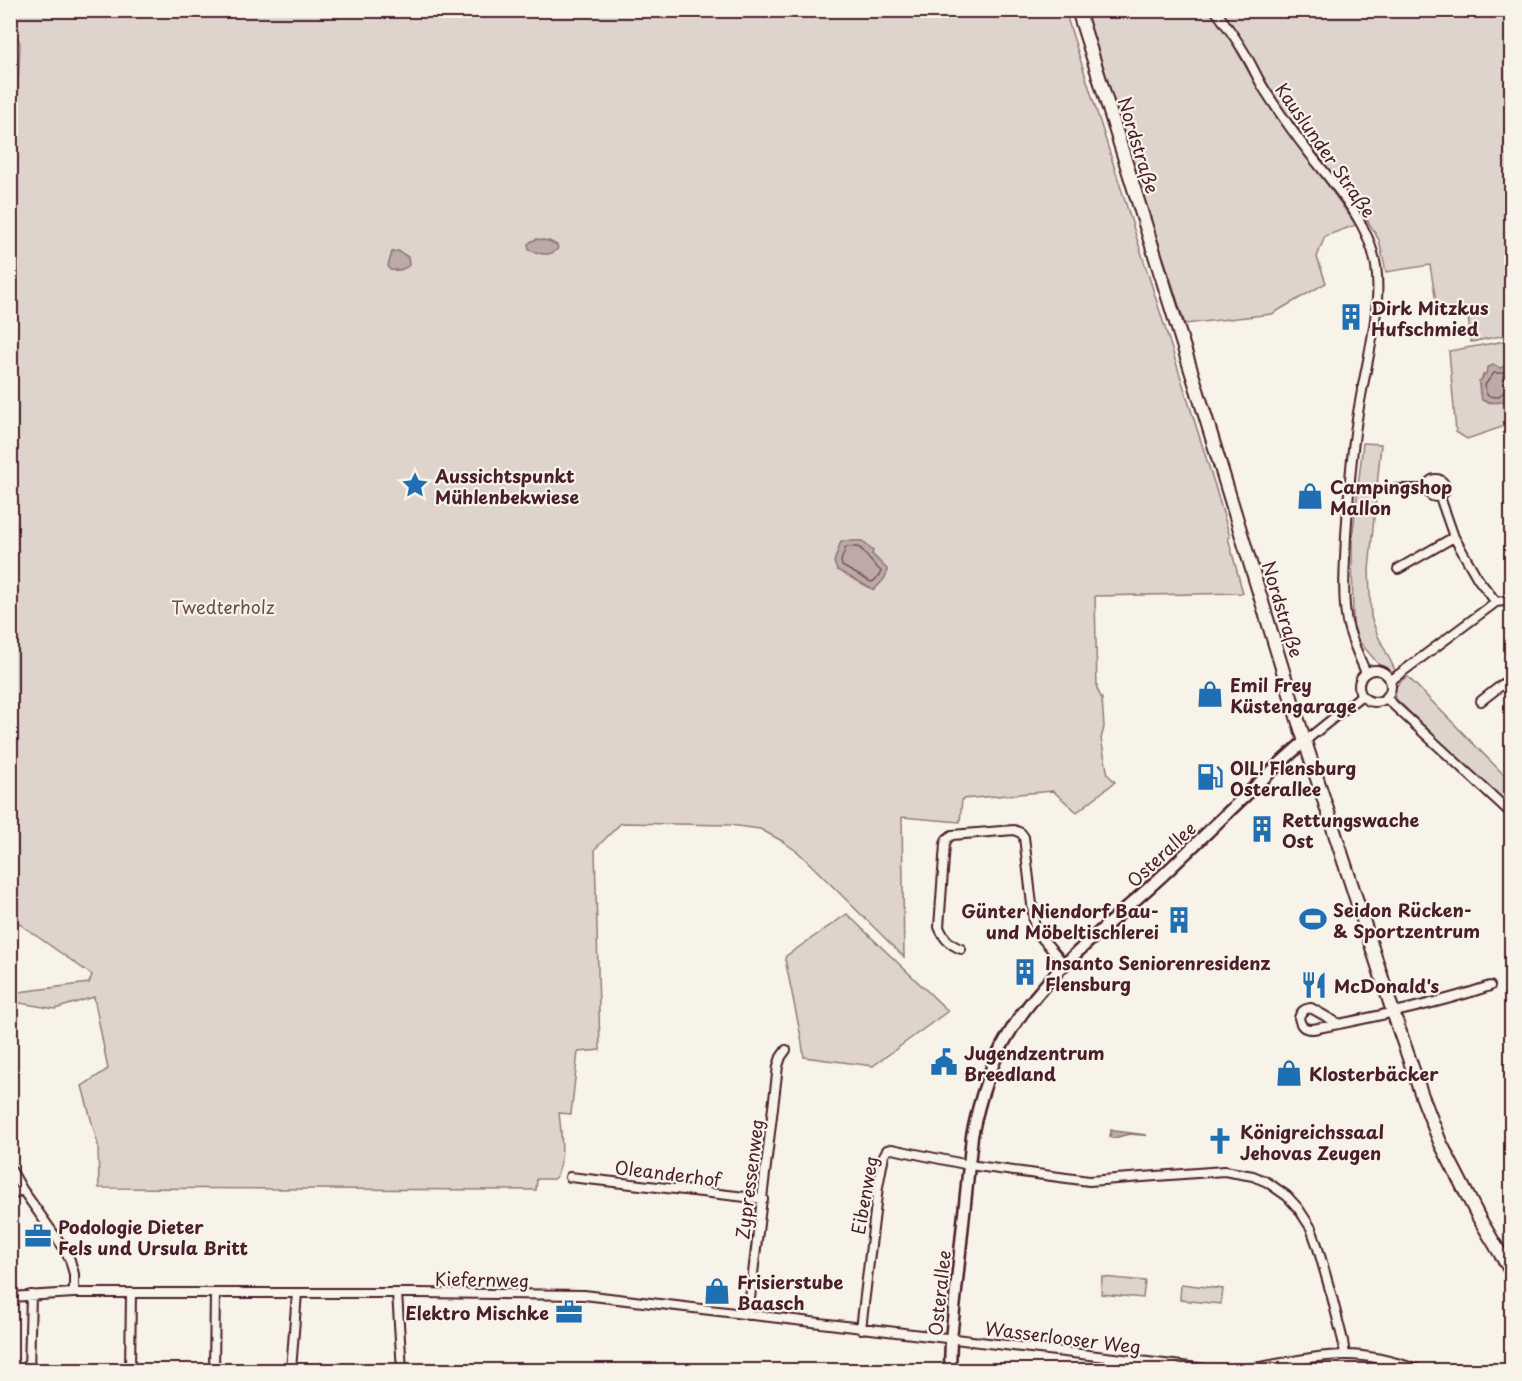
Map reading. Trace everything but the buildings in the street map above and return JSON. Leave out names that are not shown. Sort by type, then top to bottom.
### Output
[{"type":"main road","name":"Nordstraße","points":[[1078,10],[1305,741],[1393,1012],[1440,1142],[1479,1218],[1512,1273]]},
{"type":"street","name":"Kauslunder Straße","points":[[1215,10],[1236,39],[1266,92],[1294,133],[1354,212],[1366,233],[1376,266],[1375,313],[1359,404],[1348,501],[1345,554],[1347,623],[1366,673]]},
{"type":"street","points":[[1433,479],[1438,479],[1445,484],[1446,490],[1440,497],[1431,496],[1428,493],[1427,489],[1433,479]]},
{"type":"street","points":[[1396,489],[1427,489]]},
{"type":"street","points":[[1440,497],[1454,537],[1478,579],[1496,602]]},
{"type":"street","points":[[1398,569],[1454,537]]},
{"type":"street","points":[[1390,681],[1496,602],[1512,600]]},
{"type":"street","points":[[1381,671],[1390,681],[1390,689],[1386,698],[1376,702],[1362,695],[1359,685],[1366,673],[1381,671]]},
{"type":"street","points":[[1481,701],[1512,677]]},
{"type":"street","name":"Osterallee","points":[[950,1371],[951,1339],[972,1136],[986,1083],[1006,1037],[1040,990],[1065,965],[1305,741],[1362,695]]},
{"type":"street","points":[[1386,698],[1512,814]]},
{"type":"street","points":[[960,949],[944,938],[939,927],[947,839],[952,835],[1014,830],[1024,837],[1035,930],[1065,965]]},
{"type":"street","points":[[1339,1024],[1311,1008],[1300,1013],[1302,1026],[1306,1029],[1339,1024],[1393,1012],[1472,993],[1490,986]]},
{"type":"street","name":"Zypressenweg","points":[[748,1315],[778,1066],[786,1050]]},
{"type":"street","name":"Eibenweg","points":[[861,1329],[878,1187],[887,1150],[892,1149],[969,1165]]},
{"type":"street","points":[[969,1165],[1089,1181],[1224,1172],[1253,1176],[1267,1182],[1287,1196],[1311,1228],[1332,1297],[1346,1355]]},
{"type":"street","points":[[10,1168],[70,1260],[74,1274],[74,1293]]},
{"type":"street","name":"Oleanderhof","points":[[570,1177],[762,1199]]},
{"type":"street","points":[[10,1197],[22,1189]]},
{"type":"street","name":"Kiefernweg","points":[[10,1297],[74,1293],[584,1295],[951,1339]]},
{"type":"street","points":[[130,1371],[131,1293]]},
{"type":"street","points":[[214,1293],[214,1371]]},
{"type":"street","points":[[291,1371],[297,1293]]},
{"type":"street","points":[[397,1293],[402,1371]]},
{"type":"street","points":[[29,1371],[31,1294]]},
{"type":"street","name":"Wasserlooser Weg","points":[[951,1339],[1207,1369],[1252,1368],[1321,1356],[1346,1355],[1388,1360],[1419,1371]]},
{"type":"green space","name":"Twedterholz","points":[[11,11],[1065,11],[1215,486],[1243,593],[1095,596],[1097,689],[1102,699],[1104,727],[1101,739],[1108,775],[1115,782],[1077,812],[1053,791],[962,799],[960,822],[902,817],[904,957],[799,853],[760,829],[730,825],[621,823],[595,849],[600,1050],[578,1052],[571,1114],[559,1113],[562,1148],[558,1173],[554,1179],[537,1179],[536,1190],[99,1188],[98,1145],[82,1086],[108,1069],[94,997],[55,1009],[20,1003],[10,1006],[11,993],[89,983],[92,975],[21,925],[11,913],[10,109],[17,105],[20,44],[11,24]]},
{"type":"green space","points":[[1083,11],[1210,11],[1225,30],[1255,83],[1356,225],[1325,236],[1317,257],[1326,283],[1272,314],[1185,324]]},
{"type":"green space","points":[[1221,11],[1511,11],[1511,334],[1471,342],[1467,307],[1437,308],[1430,265],[1386,272],[1379,240],[1367,220],[1279,103],[1233,26]]},
{"type":"green space","points":[[1511,340],[1511,368],[1492,370],[1479,384],[1480,394],[1511,399],[1511,424],[1467,439],[1456,432],[1449,351]]},
{"type":"green space","points":[[1363,443],[1381,444],[1369,570],[1371,617],[1396,672],[1379,665],[1358,640],[1353,624],[1352,540]]},
{"type":"green space","points":[[1408,677],[1511,782],[1511,807],[1396,699],[1393,690]]},
{"type":"green space","points":[[847,914],[948,1011],[873,1066],[804,1057],[785,959],[786,956]]},
{"type":"green space","points":[[1102,1277],[1145,1281],[1143,1298],[1101,1294]]},
{"type":"green space","points":[[1181,1284],[1223,1289],[1221,1304],[1180,1300]]},
{"type":"water","points":[[537,239],[549,241],[557,245],[558,249],[548,254],[529,250],[528,244]]},
{"type":"water","points":[[398,251],[408,257],[409,265],[401,270],[390,270],[388,266],[392,252]]},
{"type":"water","points":[[1493,365],[1500,368],[1511,368],[1511,399],[1507,397],[1497,403],[1482,400],[1479,381],[1486,374],[1487,368]]},
{"type":"water","points":[[841,541],[862,541],[887,569],[885,578],[874,590],[837,570],[834,562]]},
{"type":"water","points":[[1111,1130],[1147,1135],[1129,1134],[1111,1138]]},
{"type":"place","name":"Dirk Mitzkus Hufschmied","points":[[1351,317]]},
{"type":"place","name":"Aussichtspunkt Mühlenbekwiese","points":[[415,485]]},
{"type":"place","name":"Campingshop Mallon","points":[[1310,496]]},
{"type":"place","name":"Emil Frey Küstengarage","points":[[1210,694]]},
{"type":"place","name":"OIL! Flensburg Osterallee","points":[[1210,777]]},
{"type":"place","name":"Rettungswache Ost","points":[[1262,829]]},
{"type":"place","name":"Seidon Rücken- & Sportzentrum","points":[[1313,919]]},
{"type":"place","name":"Günter Niendorf Bau- und Möbeltischlerei","points":[[1179,920]]},
{"type":"place","name":"Insanto Seniorenresidenz Flensburg","points":[[1025,972]]},
{"type":"place","name":"McDonald's","points":[[1314,985]]},
{"type":"place","name":"Jugendzentrum Breedland","points":[[944,1062]]},
{"type":"place","name":"Klosterbäcker","points":[[1289,1073]]},
{"type":"place","name":"Königreichssaal Jehovas Zeugen","points":[[1220,1141]]},
{"type":"place","name":"Podologie Dieter Fels und Ursula Britt","points":[[38,1236]]},
{"type":"place","name":"Frisierstube Baasch","points":[[717,1291]]},
{"type":"place","name":"Elektro Mischke","points":[[569,1312]]}]
